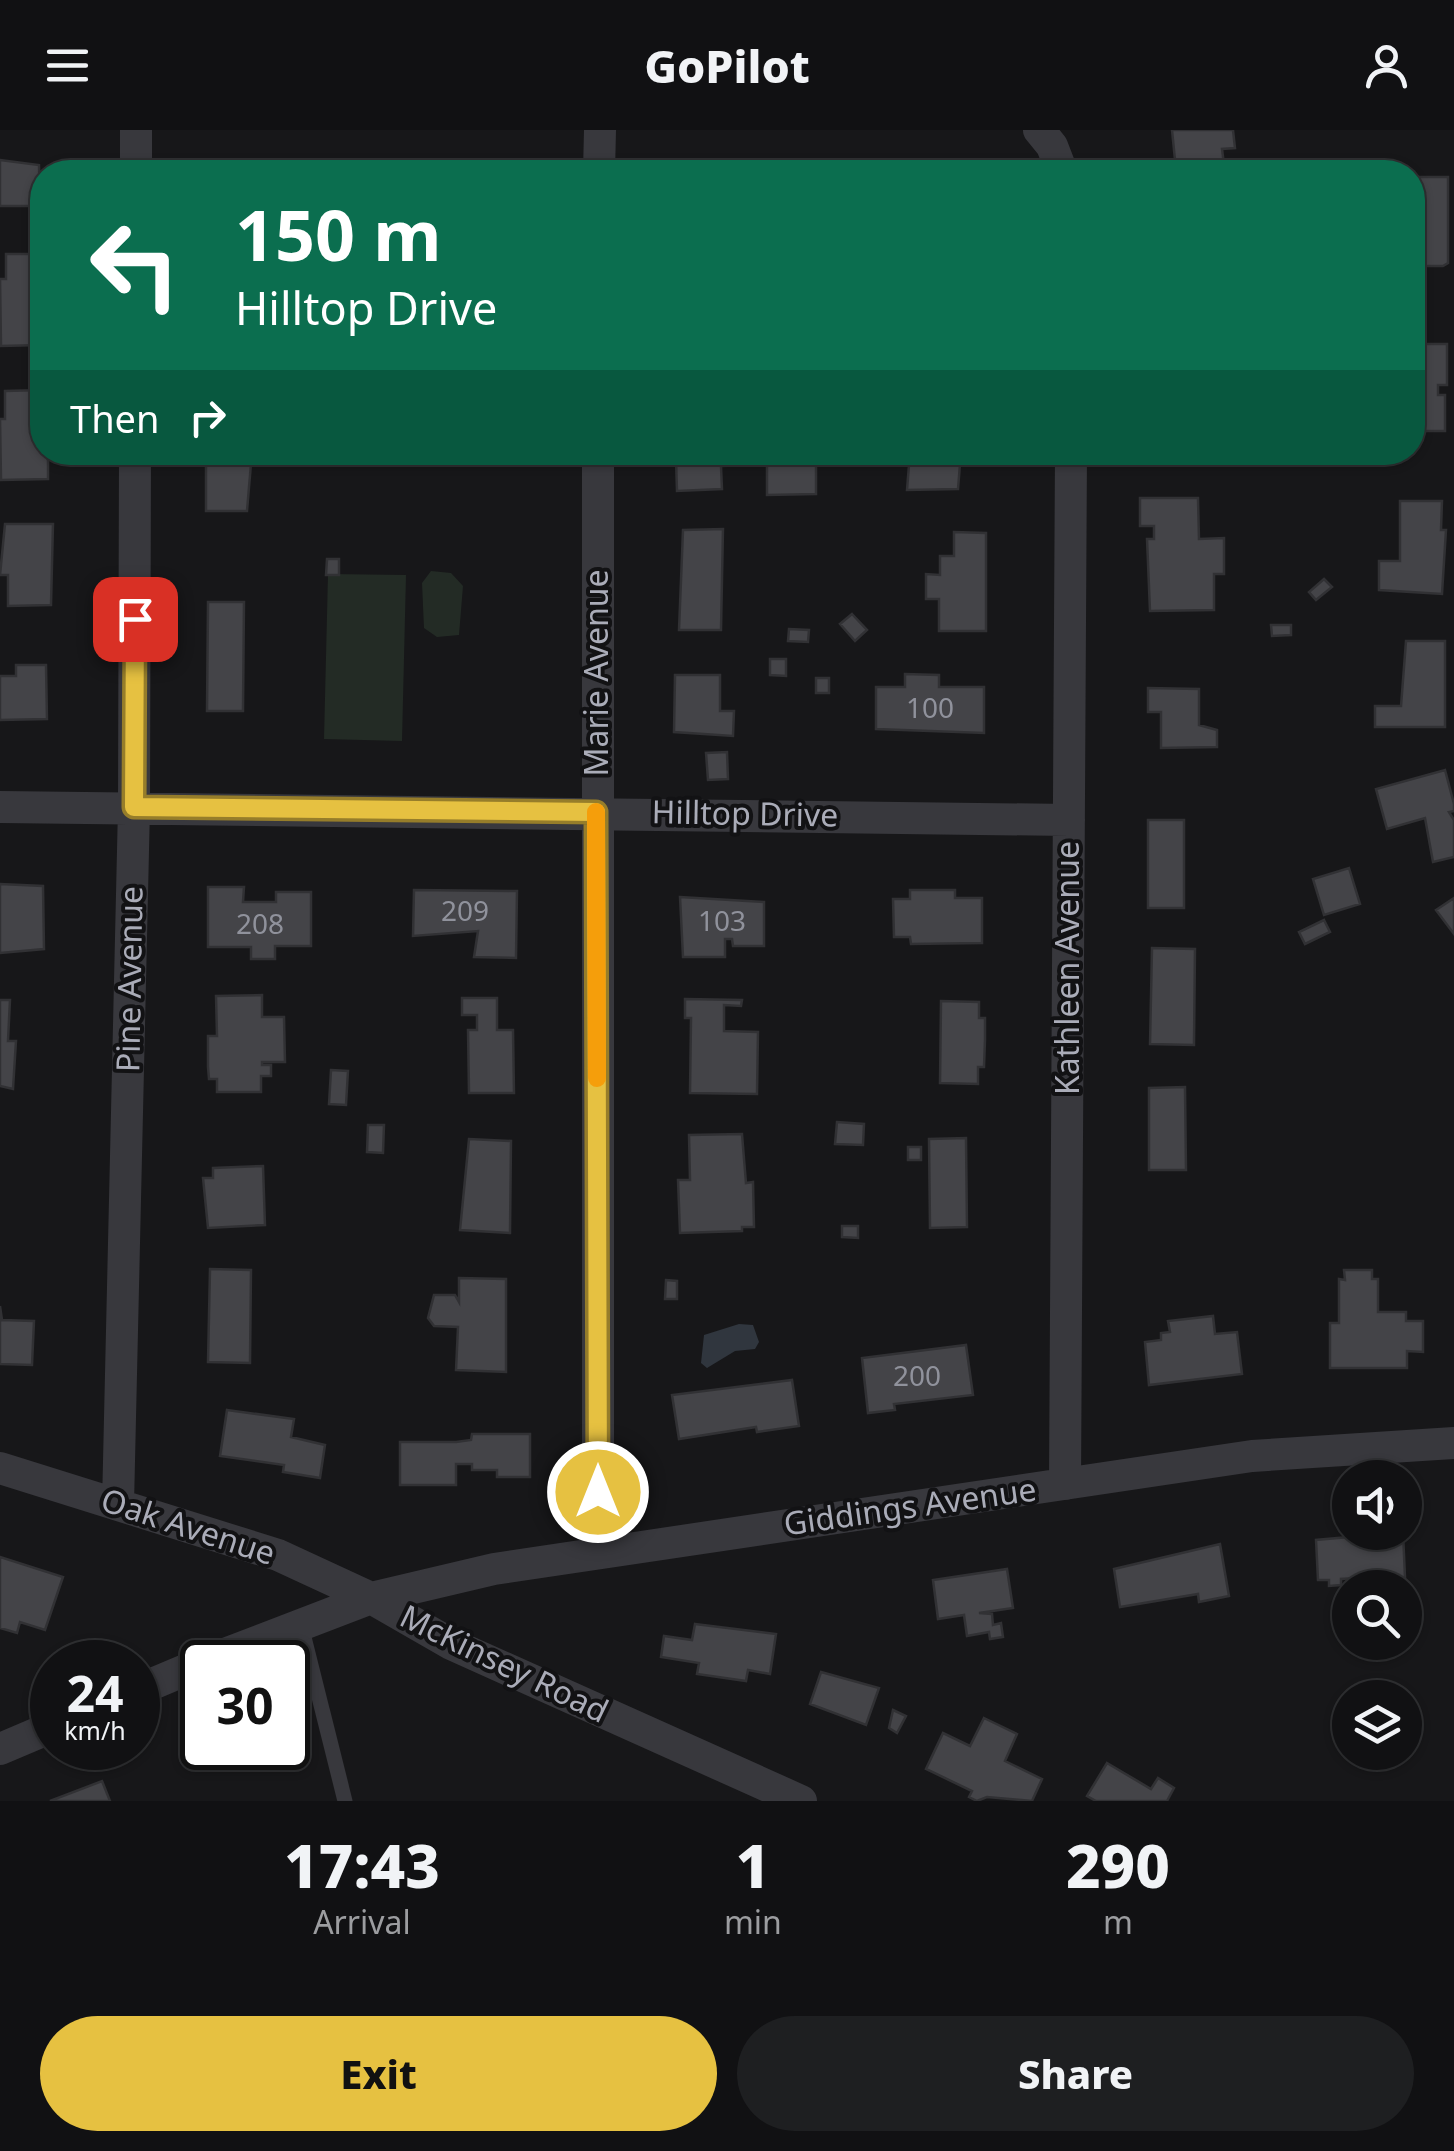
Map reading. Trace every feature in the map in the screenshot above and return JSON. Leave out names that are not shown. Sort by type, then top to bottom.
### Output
[{"type":"street","points":[[136,130],[136,160]]},
{"type":"street","points":[[599,160],[600,130]]},
{"type":"street","points":[[1039,130],[1057,160]]},
{"type":"street","name":"Pine Avenue","points":[[118,1505],[134,807],[135,465]]},
{"type":"street","name":"Marie Avenue","points":[[598,465],[598,1553]]},
{"type":"street","name":"Kathleen Avenue","points":[[1065,1484],[1071,465]]},
{"type":"street","name":"Hilltop Drive","points":[[0,807],[1070,820]]},
{"type":"street","name":"Giddings Avenue","points":[[371,1598],[473,1573],[1065,1484],[1312,1449],[1454,1443]]},
{"type":"street","name":"Oak Avenue","points":[[0,1468],[278,1555],[371,1598]]},
{"type":"street","name":"McKinsey Road","points":[[262,1640],[371,1598],[450,1644],[801,1801]]},
{"type":"street","points":[[0,1749],[30,1736]]},
{"type":"lane","points":[[301,1625],[346,1801]]},
{"type":"shaded area","points":[[431,571],[451,573],[463,586],[459,635],[437,637],[424,628],[422,583]]},
{"type":"shaded area","points":[[328,574],[406,575],[402,741],[324,739]]},
{"type":"shaded area","points":[[739,1324],[753,1325],[759,1342],[755,1349],[735,1351],[707,1368],[701,1363],[704,1335]]},
{"type":"building","points":[[1172,130],[1233,130],[1235,148],[1222,149],[1223,160],[1175,160]]},
{"type":"building","points":[[0,160],[30,164],[30,206],[0,206]]},
{"type":"building","points":[[1425,177],[1448,177],[1448,263],[1425,266]]},
{"type":"building","points":[[6,254],[30,254],[30,345],[1,346],[0,279],[6,279]]},
{"type":"building","points":[[1425,344],[1447,344],[1447,385],[1438,385],[1438,395],[1445,395],[1445,431],[1425,431]]},
{"type":"building","points":[[30,390],[30,465],[48,465],[48,479],[1,480],[0,419],[5,419],[5,391]]},
{"type":"building","points":[[206,465],[251,465],[247,511],[206,511]]},
{"type":"building","points":[[676,465],[748,465],[721,466],[722,489],[677,491]]},
{"type":"building","points":[[767,465],[816,465],[816,494],[767,495]]},
{"type":"building","points":[[909,465],[960,465],[958,489],[907,490]]},
{"type":"building","points":[[1140,498],[1198,498],[1199,539],[1224,538],[1224,574],[1214,574],[1214,610],[1150,611],[1147,539],[1154,539],[1154,526],[1140,526]]},
{"type":"building","points":[[1400,501],[1442,501],[1441,530],[1446,530],[1442,594],[1379,590],[1379,561],[1400,561]]},
{"type":"building","points":[[5,524],[53,524],[51,605],[8,606],[8,575],[0,575]]},
{"type":"building","points":[[723,529],[721,630],[679,630],[683,530]]},
{"type":"building","points":[[954,532],[986,533],[986,631],[939,631],[939,599],[926,599],[926,574],[940,575],[940,556],[954,556]]},
{"type":"building","points":[[327,559],[339,559],[339,575],[326,575]]},
{"type":"building","points":[[1324,579],[1332,587],[1316,600],[1309,592]]},
{"type":"building","points":[[208,602],[244,602],[243,711],[207,711]]},
{"type":"building","points":[[852,614],[867,630],[855,641],[840,624]]},
{"type":"building","points":[[1271,625],[1291,625],[1291,635],[1272,636]]},
{"type":"building","points":[[789,629],[809,630],[808,642],[788,641]]},
{"type":"building","points":[[1406,641],[1445,641],[1445,727],[1375,727],[1375,706],[1401,706]]},
{"type":"building","points":[[770,659],[786,659],[786,676],[770,675]]},
{"type":"building","points":[[16,665],[46,665],[47,719],[0,720],[0,676],[16,676]]},
{"type":"building","points":[[905,674],[939,675],[939,687],[984,687],[984,733],[876,729],[876,687],[905,687]]},
{"type":"building","points":[[675,675],[720,675],[720,711],[734,711],[733,736],[674,732]]},
{"type":"building","points":[[816,678],[829,678],[829,693],[816,693]]},
{"type":"building","points":[[1148,688],[1199,689],[1199,725],[1217,730],[1217,747],[1161,748],[1161,712],[1148,712]]},
{"type":"building","points":[[727,752],[728,779],[708,780],[706,753]]},
{"type":"building","points":[[1445,770],[1454,804],[1454,811],[1449,812],[1454,820],[1454,857],[1433,862],[1425,818],[1387,829],[1376,789]]},
{"type":"building","points":[[1148,820],[1184,820],[1184,908],[1148,908]]},
{"type":"building","points":[[1349,868],[1360,904],[1324,915],[1313,879]]},
{"type":"building","points":[[0,884],[43,886],[44,949],[0,953]]},
{"type":"building","points":[[208,887],[244,887],[243,902],[276,902],[276,892],[311,892],[311,946],[275,946],[275,959],[251,959],[251,947],[208,947]]},
{"type":"building","points":[[414,890],[517,891],[516,958],[474,957],[478,931],[413,936]]},
{"type":"building","points":[[910,890],[955,890],[955,898],[982,898],[982,943],[911,944],[910,937],[894,937],[893,899],[910,899]]},
{"type":"building","points":[[680,897],[764,902],[764,946],[733,946],[732,939],[725,939],[725,957],[683,957]]},
{"type":"building","points":[[1454,898],[1454,934],[1436,910]]},
{"type":"building","points":[[1324,920],[1330,932],[1305,944],[1299,932]]},
{"type":"building","points":[[1152,948],[1195,949],[1194,1045],[1150,1044]]},
{"type":"building","points":[[262,995],[262,1017],[284,1017],[285,1062],[262,1062],[271,1065],[271,1076],[261,1076],[261,1092],[217,1092],[217,1079],[209,1079],[208,1067],[208,1036],[217,1036],[216,996]]},
{"type":"building","points":[[462,998],[497,998],[497,1030],[513,1030],[514,1093],[469,1093],[468,1030],[477,1030],[477,1015],[462,1015]]},
{"type":"building","points":[[685,999],[742,1000],[741,1006],[724,1005],[724,1031],[758,1032],[757,1094],[690,1093],[691,1018],[685,1018]]},
{"type":"building","points":[[0,1000],[10,1000],[8,1041],[16,1041],[13,1089],[0,1086]]},
{"type":"building","points":[[941,1001],[979,1002],[979,1018],[985,1018],[985,1040],[984,1067],[978,1067],[978,1084],[940,1083]]},
{"type":"building","points":[[331,1070],[348,1071],[346,1105],[329,1104]]},
{"type":"building","points":[[1185,1087],[1186,1170],[1149,1170],[1149,1088]]},
{"type":"building","points":[[837,1122],[864,1124],[863,1145],[835,1144]]},
{"type":"building","points":[[368,1125],[384,1125],[383,1153],[367,1152]]},
{"type":"building","points":[[742,1134],[746,1183],[753,1182],[754,1227],[742,1227],[742,1231],[680,1233],[678,1180],[690,1180],[689,1135]]},
{"type":"building","points":[[966,1138],[967,1227],[930,1228],[929,1139]]},
{"type":"building","points":[[469,1139],[511,1141],[510,1233],[460,1230]]},
{"type":"building","points":[[908,1147],[921,1147],[921,1160],[908,1160]]},
{"type":"building","points":[[263,1166],[265,1225],[208,1228],[203,1178],[213,1178],[213,1168]]},
{"type":"building","points":[[842,1226],[858,1226],[858,1238],[842,1237]]},
{"type":"building","points":[[210,1269],[251,1270],[250,1363],[208,1362]]},
{"type":"building","points":[[1344,1270],[1372,1270],[1372,1279],[1378,1279],[1378,1312],[1406,1312],[1406,1321],[1423,1321],[1423,1352],[1407,1351],[1407,1368],[1330,1368],[1330,1323],[1339,1323],[1339,1279],[1345,1280]]},
{"type":"building","points":[[459,1278],[506,1279],[506,1372],[456,1370],[458,1327],[434,1326],[428,1318],[434,1295],[455,1295],[459,1302]]},
{"type":"building","points":[[666,1280],[677,1281],[677,1299],[665,1299]]},
{"type":"building","points":[[0,1306],[2,1320],[34,1321],[32,1365],[0,1364]]},
{"type":"building","points":[[1213,1316],[1215,1334],[1237,1332],[1242,1374],[1149,1385],[1145,1342],[1161,1340],[1161,1333],[1170,1332],[1168,1321]]},
{"type":"building","points":[[966,1345],[973,1395],[894,1404],[895,1410],[868,1413],[862,1358]]},
{"type":"building","points":[[792,1380],[799,1426],[757,1432],[756,1427],[679,1439],[672,1395]]},
{"type":"building","points":[[227,1410],[294,1419],[291,1437],[325,1445],[320,1478],[283,1472],[284,1465],[220,1456]]},
{"type":"building","points":[[472,1434],[530,1434],[530,1477],[497,1477],[497,1470],[472,1470],[472,1464],[456,1464],[456,1485],[400,1485],[400,1442],[456,1442],[471,1440]]},
{"type":"building","points":[[1332,1539],[1332,1550],[1404,1550],[1405,1570],[1332,1570],[1329,1586],[1329,1580],[1318,1580],[1316,1540]]},
{"type":"building","points":[[1220,1544],[1229,1596],[1199,1602],[1198,1594],[1120,1607],[1114,1569]]},
{"type":"building","points":[[0,1557],[63,1577],[45,1630],[20,1622],[17,1633],[0,1628]]},
{"type":"building","points":[[1007,1569],[1013,1608],[979,1613],[992,1614],[993,1625],[1001,1623],[1003,1637],[990,1639],[989,1632],[967,1636],[964,1615],[938,1619],[933,1580]]},
{"type":"building","points":[[695,1624],[776,1634],[770,1674],[748,1670],[746,1681],[697,1674],[699,1663],[661,1657],[664,1636],[692,1640]]},
{"type":"building","points":[[821,1672],[879,1688],[866,1725],[810,1704]]},
{"type":"building","points":[[893,1710],[906,1716],[897,1733],[889,1728]]},
{"type":"building","points":[[984,1718],[1017,1734],[1005,1761],[1042,1779],[1032,1801],[987,1797],[977,1801],[969,1797],[972,1791],[926,1769],[943,1733],[970,1746]]},
{"type":"building","points":[[1107,1763],[1151,1789],[1158,1778],[1174,1788],[1167,1801],[1096,1801],[1087,1796]]},
{"type":"building","points":[[102,1781],[110,1801],[50,1801]]},
{"type":"slow traffic","points":[[596,812],[597,1078]]},
{"type":"route","points":[[135,619],[134,807],[596,812],[598,1492]]}]
